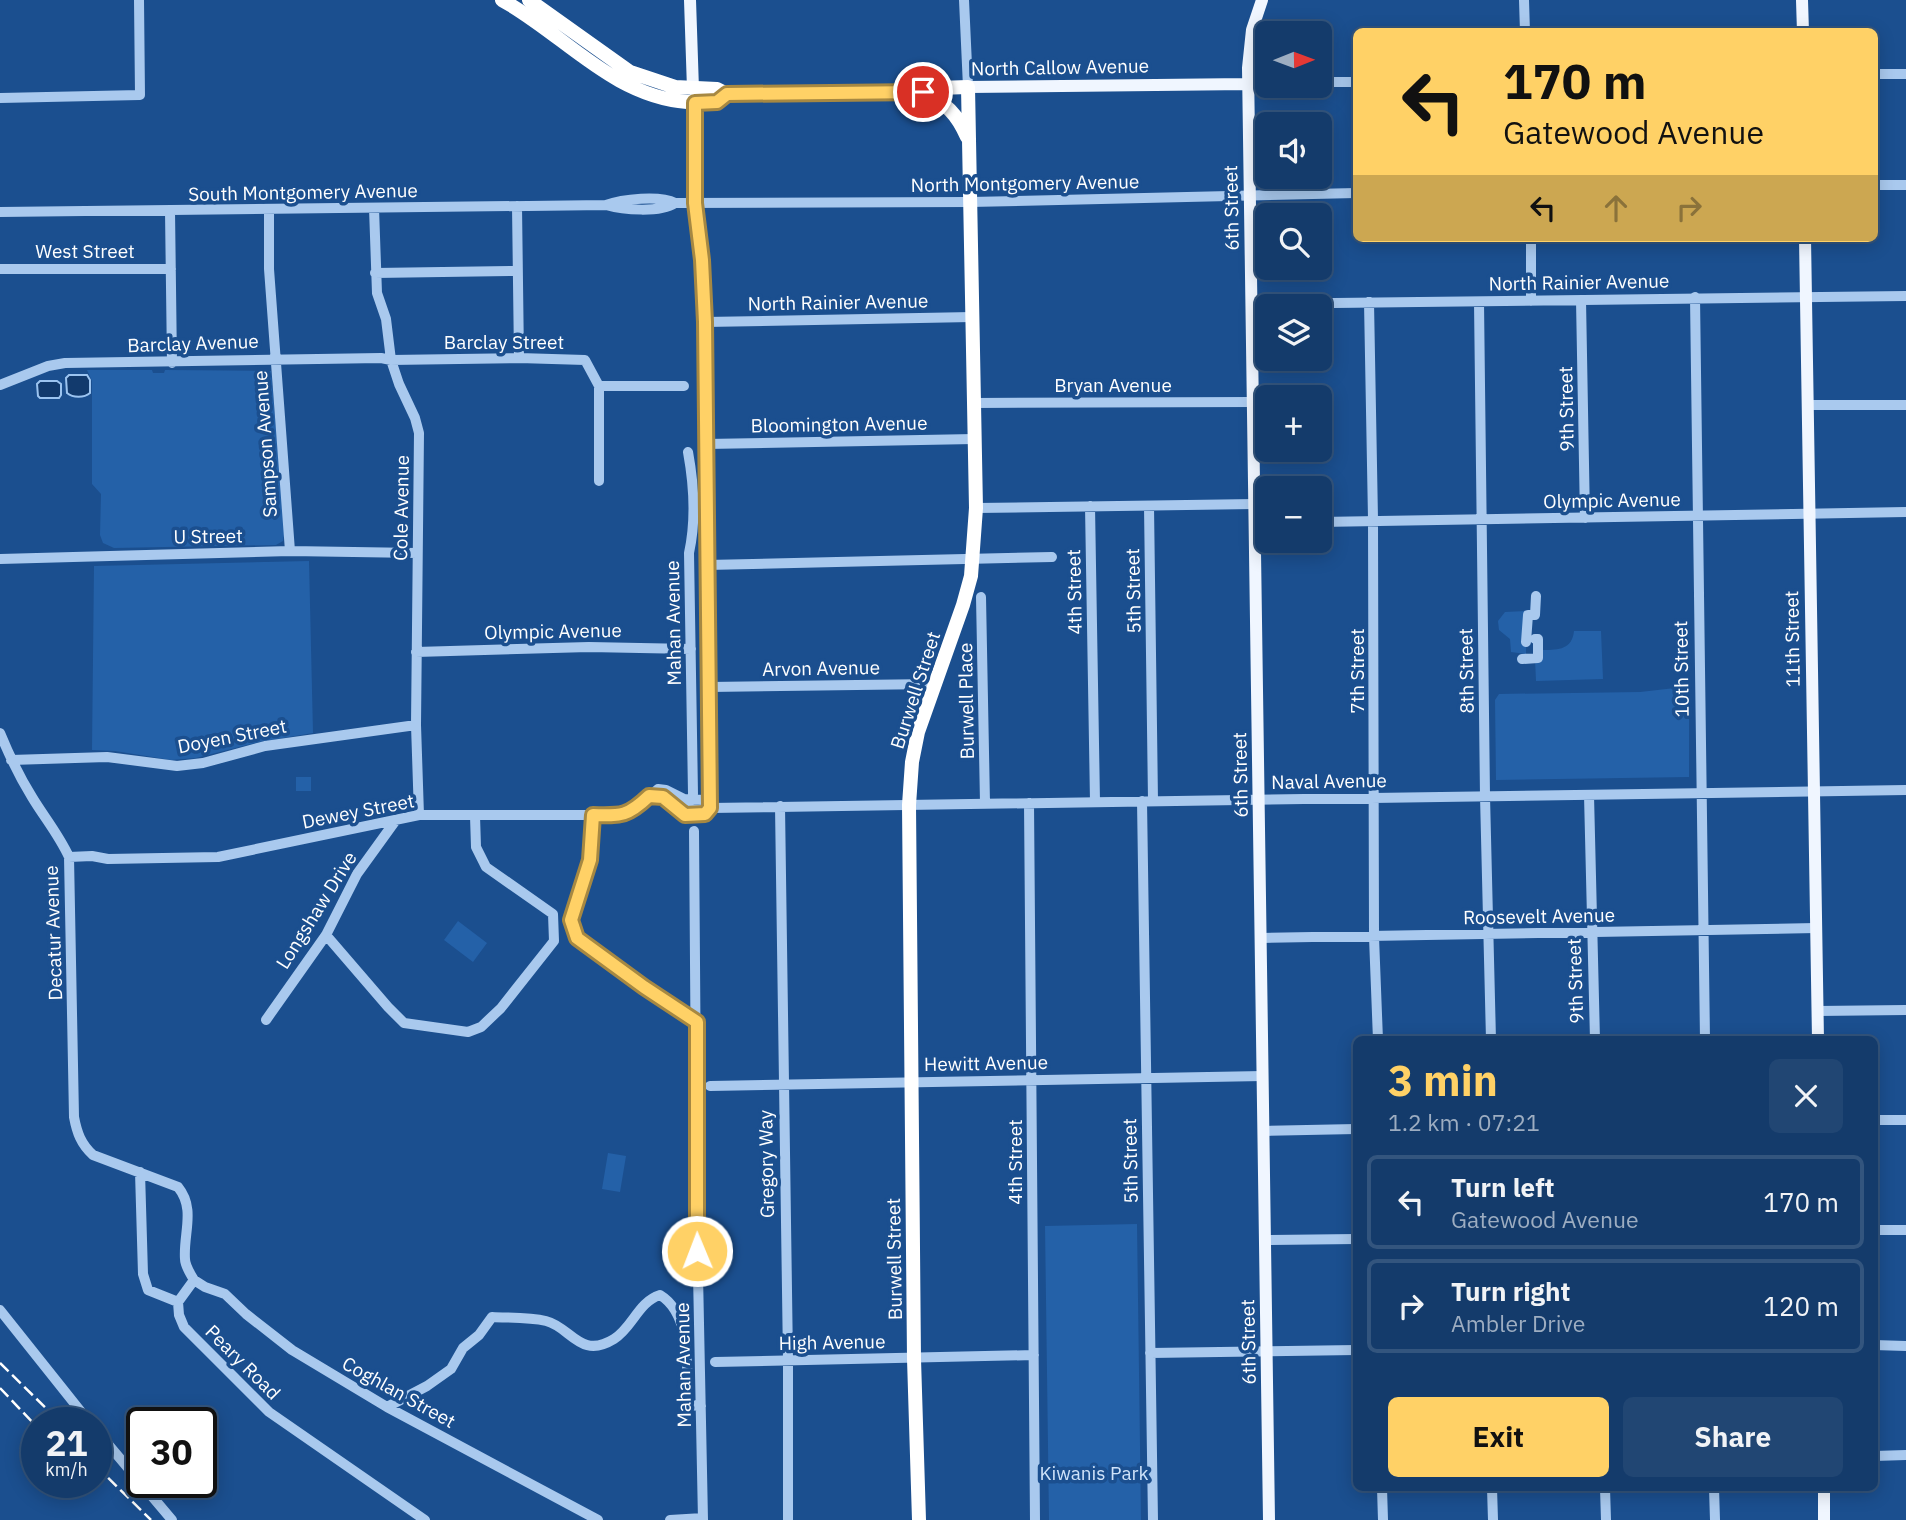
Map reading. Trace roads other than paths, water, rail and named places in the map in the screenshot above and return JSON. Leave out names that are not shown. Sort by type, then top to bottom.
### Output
[{"type":"highway","points":[[502,0],[534,19],[624,84],[652,96],[673,101],[694,96]]},
{"type":"highway","points":[[529,0],[630,72],[694,96]]},
{"type":"highway","name":"North Callow Avenue","points":[[694,96],[717,102],[727,94],[923,92],[968,86]]},
{"type":"highway","name":"Burwell Street","points":[[919,1520],[911,1082],[910,773],[915,745],[933,684],[963,606],[974,559],[976,508],[968,86]]},
{"type":"highway","points":[[923,92],[940,100],[952,110],[969,142]]},
{"type":"main road","points":[[690,0],[694,96]]},
{"type":"main road","name":"6th Street","points":[[1255,504],[1248,84],[1252,30],[1262,0]]},
{"type":"main road","points":[[1802,0],[1803,28]]},
{"type":"main road","name":"North Callow Avenue","points":[[968,86],[1248,84]]},
{"type":"main road","name":"11th Street","points":[[1805,242],[1818,1036]]},
{"type":"main road","name":"6th Street","points":[[1261,553],[1260,800],[1269,1520]]},
{"type":"main road","points":[[1824,1491],[1824,1520]]},
{"type":"street","points":[[0,98],[140,95],[139,0]]},
{"type":"street","name":"Burwell Street","points":[[964,0],[968,86]]},
{"type":"street","points":[[1524,0],[1525,28]]},
{"type":"street","points":[[1878,74],[1906,74]]},
{"type":"street","points":[[1332,82],[1353,82]]},
{"type":"street","name":"North Callow Avenue","points":[[1248,84],[1255,84]]},
{"type":"street","points":[[649,796],[663,797],[685,815],[706,808],[709,687],[705,322],[702,260],[695,203],[694,96]]},
{"type":"street","points":[[1878,185],[1906,185]]},
{"type":"street","name":"North Montgomery Avenue","points":[[695,203],[970,202],[1353,193]]},
{"type":"street","name":"South Montgomery Avenue","points":[[0,212],[606,205],[617,201],[638,200],[695,203]]},
{"type":"street","points":[[517,206],[519,358]]},
{"type":"street","name":"Cole Avenue","points":[[374,208],[377,293],[386,319],[391,360],[419,433],[416,652],[419,815]]},
{"type":"street","name":"Sampson Avenue","points":[[269,210],[269,269],[290,551]]},
{"type":"street","points":[[170,211],[172,363]]},
{"type":"street","points":[[1531,242],[1531,301]]},
{"type":"street","name":"West Street","points":[[0,269],[171,269]]},
{"type":"street","points":[[376,273],[516,271]]},
{"type":"street","name":"North Rainier Avenue","points":[[1252,304],[1906,296]]},
{"type":"street","name":"10th Street","points":[[1695,298],[1705,1036]]},
{"type":"street","name":"9th Street","points":[[1581,300],[1585,518]]},
{"type":"street","name":"7th Street","points":[[1368,302],[1373,519],[1374,937],[1378,1036]]},
{"type":"street","name":"8th Street","points":[[1479,302],[1491,1036]]},
{"type":"street","name":"North Rainier Avenue","points":[[705,322],[972,317]]},
{"type":"street","name":"Barclay Avenue","points":[[0,385],[48,366],[65,363],[242,362],[277,358],[391,360]]},
{"type":"street","name":"Barclay Street","points":[[391,360],[584,360],[599,386]]},
{"type":"street","points":[[599,481],[599,386],[684,386]]},
{"type":"street","name":"Bryan Avenue","points":[[974,403],[1254,402]]},
{"type":"street","points":[[1808,405],[1906,405]]},
{"type":"street","name":"Bloomington Avenue","points":[[706,444],[974,439]]},
{"type":"street","name":"Mahan Avenue","points":[[688,452],[692,472],[694,533],[689,553],[693,793]]},
{"type":"street","points":[[976,508],[1255,504]]},
{"type":"street","name":"4th Street","points":[[1090,506],[1095,802]]},
{"type":"street","name":"5th Street","points":[[1149,506],[1146,1078],[1153,1520]]},
{"type":"street","name":"Olympic Avenue","points":[[1332,521],[1906,512]]},
{"type":"street","name":"U Street","points":[[0,559],[290,551],[417,553]]},
{"type":"street","points":[[707,565],[1052,557]]},
{"type":"street","points":[[1522,659],[1538,658],[1538,639],[1530,640],[1536,596]]},
{"type":"street","name":"Burwell Place","points":[[981,597],[985,803]]},
{"type":"street","name":"Olympic Avenue","points":[[416,652],[589,647],[691,649]]},
{"type":"street","name":"Arvon Avenue","points":[[709,687],[933,684]]},
{"type":"street","name":"Doyen Street","points":[[11,760],[107,757],[177,766],[265,746],[416,725]]},
{"type":"street","name":"Decatur Avenue","points":[[0,733],[11,760],[32,797],[60,837],[69,857],[74,1117],[77,1132],[85,1148],[93,1156],[140,1172]]},
{"type":"street","name":"Dewey Street","points":[[69,857],[218,857],[419,815],[623,815],[634,810],[657,789],[666,790],[706,808]]},
{"type":"street","name":"Naval Avenue","points":[[706,808],[1906,790]]},
{"type":"street","name":"9th Street","points":[[1589,794],[1595,1036]]},
{"type":"street","name":"4th Street","points":[[1030,803],[1035,1520]]},
{"type":"street","name":"Gregory Way","points":[[779,806],[788,1520]]},
{"type":"street","points":[[593,815],[590,860],[571,920],[577,938],[697,1022]]},
{"type":"street","points":[[326,935],[404,1023],[468,1032],[481,1027],[501,1008],[554,941],[553,914],[486,866],[476,847],[475,816]]},
{"type":"street","name":"Longshaw Drive","points":[[266,1020],[326,935],[357,874],[396,820]]},
{"type":"street","name":"Mahan Avenue","points":[[694,831],[697,1225],[703,1519]]},
{"type":"street","name":"Roosevelt Avenue","points":[[1262,938],[1816,928]]},
{"type":"street","points":[[1817,1011],[1906,1010]]},
{"type":"street","name":"Hewitt Avenue","points":[[710,1086],[1263,1076]]},
{"type":"street","points":[[1878,1120],[1906,1120]]},
{"type":"street","points":[[1264,1131],[1353,1129]]},
{"type":"street","points":[[140,1172],[178,1188],[185,1196],[188,1214],[185,1261],[194,1280],[178,1302],[148,1290],[145,1284],[140,1172]]},
{"type":"street","points":[[1878,1230],[1906,1230]]},
{"type":"street","points":[[1265,1240],[1353,1239]]},
{"type":"street","name":"Coghlan Street","points":[[194,1280],[225,1294],[292,1350],[387,1407],[598,1520]]},
{"type":"street","points":[[387,1407],[427,1386],[451,1369],[463,1348],[479,1335],[492,1317],[548,1321],[580,1343],[603,1345],[616,1338],[646,1302],[660,1295],[671,1302],[678,1312],[684,1339],[688,1405],[701,1406]]},
{"type":"street","name":"Peary Road","points":[[178,1302],[184,1327],[268,1412],[425,1520]]},
{"type":"street","points":[[0,1310],[77,1407]]},
{"type":"street","points":[[1878,1345],[1906,1346]]},
{"type":"street","points":[[1150,1353],[1353,1350]]},
{"type":"street","name":"High Avenue","points":[[715,1362],[1034,1355]]},
{"type":"street","points":[[112,1449],[172,1520]]},
{"type":"street","points":[[1878,1456],[1906,1455]]},
{"type":"street","points":[[1382,1491],[1383,1520]]},
{"type":"street","points":[[1492,1491],[1493,1520]]},
{"type":"street","points":[[1605,1491],[1606,1520]]},
{"type":"street","points":[[1714,1491],[1715,1520]]},
{"type":"street","points":[[670,1520],[703,1519]]},
{"type":"railway","points":[[0,1363],[45,1407]]},
{"type":"railway","points":[[0,1388],[21,1410]]},
{"type":"railway","points":[[112,1482],[151,1520]]},
{"type":"park label","name":"Kiwanis Park","points":[[1094,1473]]}]
